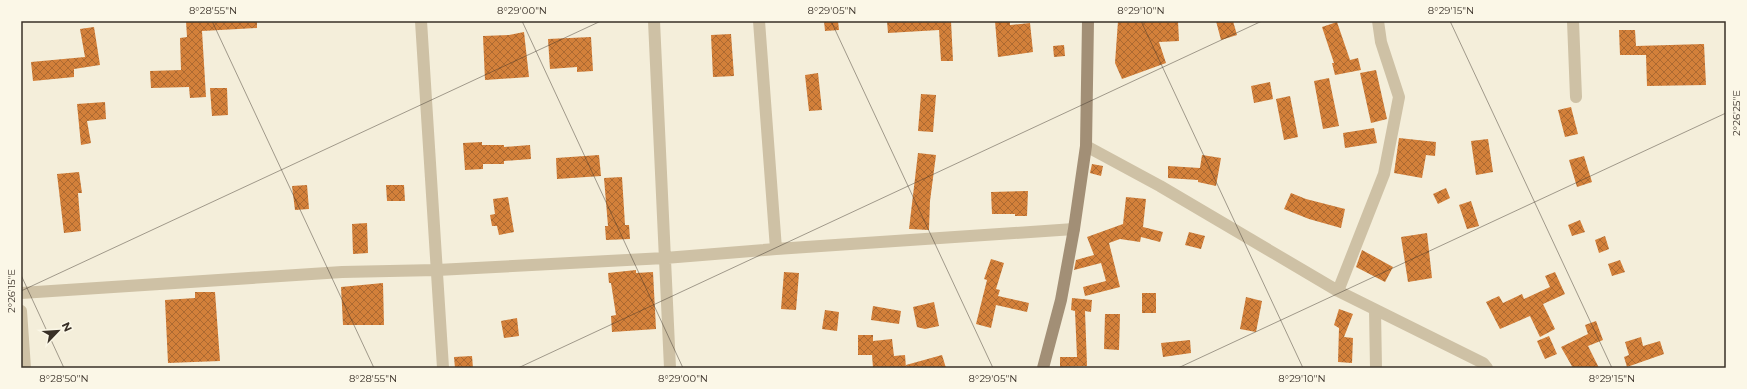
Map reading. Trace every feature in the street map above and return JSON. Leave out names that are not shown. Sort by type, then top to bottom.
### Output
[{"type":"main road","points":[[1043,368],[1061,300],[1074,229],[1086,146],[1088,21]]},
{"type":"street","points":[[420,21],[443,368]]},
{"type":"street","points":[[654,21],[670,368]]},
{"type":"street","points":[[759,21],[776,249]]},
{"type":"street","points":[[1338,291],[1384,174],[1398,105],[1399,97],[1381,42],[1378,21]]},
{"type":"street","points":[[1573,21],[1576,97]]},
{"type":"street","points":[[1086,146],[1160,186],[1338,291],[1483,363],[1487,368]]},
{"type":"street","points":[[21,293],[342,272],[437,270],[664,258],[1074,229]]},
{"type":"street","points":[[1375,310],[1376,368]]},
{"type":"street","points":[[21,311],[26,368]]},
{"type":"building","points":[[186,21],[257,21],[257,28],[202,31],[206,97],[190,98],[189,87],[151,88],[150,71],[181,70],[180,38],[187,37]]},
{"type":"building","points":[[824,21],[838,21],[839,30],[825,31]]},
{"type":"building","points":[[887,21],[951,21],[953,61],[941,61],[939,30],[888,33]]},
{"type":"building","points":[[995,21],[1010,21],[1010,25],[1030,23],[1033,52],[998,57]]},
{"type":"building","points":[[1118,21],[1178,21],[1179,41],[1159,42],[1166,63],[1122,79],[1115,63]]},
{"type":"building","points":[[1216,21],[1233,21],[1237,35],[1221,40]]},
{"type":"building","points":[[1337,22],[1350,60],[1358,58],[1361,70],[1335,75],[1332,63],[1334,63],[1322,27]]},
{"type":"building","points":[[94,27],[100,65],[74,69],[74,77],[33,81],[31,62],[85,57],[80,29]]},
{"type":"building","points":[[1619,30],[1635,30],[1636,46],[1704,44],[1706,85],[1647,86],[1646,55],[1620,55]]},
{"type":"building","points":[[524,32],[529,77],[485,80],[483,36],[509,35]]},
{"type":"building","points":[[731,34],[734,76],[713,77],[711,35]]},
{"type":"building","points":[[591,37],[593,71],[577,72],[577,67],[550,69],[548,39]]},
{"type":"building","points":[[1064,45],[1065,56],[1054,57],[1053,46]]},
{"type":"building","points":[[1376,70],[1387,119],[1371,123],[1360,73]]},
{"type":"building","points":[[818,73],[822,110],[809,111],[805,75]]},
{"type":"building","points":[[1329,78],[1339,126],[1323,129],[1314,81]]},
{"type":"building","points":[[1270,82],[1273,99],[1254,103],[1251,86]]},
{"type":"building","points":[[210,88],[227,88],[228,115],[212,116]]},
{"type":"building","points":[[921,94],[936,95],[933,132],[918,131]]},
{"type":"building","points":[[1290,96],[1298,137],[1284,140],[1276,99]]},
{"type":"building","points":[[105,102],[106,119],[87,121],[91,143],[81,145],[77,104]]},
{"type":"building","points":[[1571,107],[1578,134],[1565,137],[1558,110]]},
{"type":"building","points":[[1374,128],[1377,143],[1345,148],[1343,133]]},
{"type":"building","points":[[1399,138],[1436,142],[1435,156],[1426,155],[1422,178],[1394,173]]},
{"type":"building","points":[[1488,139],[1493,172],[1476,175],[1471,141]]},
{"type":"building","points":[[482,142],[482,145],[504,145],[504,147],[530,145],[531,159],[504,161],[504,164],[483,164],[483,169],[465,170],[463,143]]},
{"type":"building","points":[[918,153],[936,155],[930,201],[929,230],[909,229]]},
{"type":"building","points":[[599,155],[601,176],[557,179],[556,158]]},
{"type":"building","points":[[1202,155],[1221,158],[1216,186],[1198,182],[1198,180],[1168,178],[1168,166],[1200,168]]},
{"type":"building","points":[[1584,156],[1592,182],[1577,187],[1569,160]]},
{"type":"building","points":[[1092,164],[1103,166],[1101,176],[1090,173]]},
{"type":"building","points":[[79,172],[82,193],[78,193],[81,231],[64,233],[57,174]]},
{"type":"building","points":[[622,177],[625,225],[629,225],[630,239],[606,240],[605,226],[608,226],[604,178]]},
{"type":"building","points":[[307,185],[309,209],[295,210],[292,186]]},
{"type":"building","points":[[386,185],[404,185],[405,201],[387,201]]},
{"type":"building","points":[[1446,188],[1450,198],[1438,204],[1433,194]]},
{"type":"building","points":[[1028,191],[1027,216],[1015,216],[1015,214],[992,214],[991,192]]},
{"type":"building","points":[[1291,193],[1306,199],[1345,209],[1341,228],[1309,219],[1284,209]]},
{"type":"building","points":[[508,197],[514,232],[499,235],[497,226],[492,226],[490,215],[495,214],[493,199]]},
{"type":"building","points":[[1126,197],[1146,199],[1143,227],[1163,232],[1160,242],[1141,237],[1140,242],[1120,239],[1109,243],[1120,287],[1085,296],[1083,287],[1106,281],[1101,263],[1074,270],[1076,260],[1094,255],[1087,237],[1123,224]]},
{"type":"building","points":[[1471,201],[1479,226],[1467,229],[1459,205]]},
{"type":"building","points":[[1580,220],[1585,232],[1572,236],[1568,225]]},
{"type":"building","points":[[367,223],[368,253],[353,254],[352,224]]},
{"type":"building","points":[[1189,232],[1205,236],[1201,249],[1185,245]]},
{"type":"building","points":[[1427,233],[1432,278],[1408,282],[1401,237]]},
{"type":"building","points":[[1605,236],[1609,249],[1599,253],[1595,240]]},
{"type":"building","points":[[1362,250],[1393,267],[1385,282],[1356,267]]},
{"type":"building","points":[[991,259],[1004,263],[996,289],[1000,290],[998,296],[1029,303],[1027,312],[996,305],[991,328],[976,324],[987,280],[984,279]]},
{"type":"building","points":[[1620,260],[1625,272],[1612,276],[1608,264]]},
{"type":"building","points":[[636,270],[636,273],[653,272],[656,329],[612,332],[611,316],[616,315],[608,273]]},
{"type":"building","points":[[784,272],[799,273],[796,310],[781,309]]},
{"type":"building","points":[[1555,272],[1565,294],[1543,304],[1555,329],[1540,337],[1530,316],[1500,329],[1486,302],[1499,296],[1503,303],[1522,294],[1524,299],[1550,287],[1545,276]]},
{"type":"building","points":[[383,283],[384,325],[343,325],[341,287]]},
{"type":"building","points":[[195,292],[215,292],[220,361],[168,363],[165,300],[195,298]]},
{"type":"building","points":[[1142,293],[1156,293],[1156,313],[1142,313]]},
{"type":"building","points":[[1246,297],[1262,301],[1256,332],[1240,329]]},
{"type":"building","points":[[1072,298],[1092,300],[1091,312],[1085,311],[1087,366],[1060,367],[1060,357],[1077,357],[1075,311],[1071,310]]},
{"type":"building","points":[[934,302],[939,326],[925,329],[917,327],[913,307]]},
{"type":"building","points":[[873,306],[901,311],[899,324],[871,320]]},
{"type":"building","points":[[1339,309],[1353,314],[1344,337],[1353,338],[1352,363],[1338,362],[1339,328],[1334,325]]},
{"type":"building","points":[[825,310],[839,312],[837,331],[822,329]]},
{"type":"building","points":[[1105,314],[1120,314],[1119,350],[1104,349]]},
{"type":"building","points":[[517,318],[519,336],[504,338],[501,321]]},
{"type":"building","points":[[1596,321],[1603,340],[1588,346],[1599,368],[1573,368],[1561,347],[1588,334],[1585,325]]},
{"type":"building","points":[[858,335],[873,335],[873,341],[892,339],[894,356],[905,355],[906,368],[873,368],[872,355],[858,355]]},
{"type":"building","points":[[1549,336],[1557,354],[1545,359],[1537,341]]},
{"type":"building","points":[[1641,337],[1643,346],[1660,341],[1664,354],[1627,367],[1624,357],[1629,355],[1625,342]]},
{"type":"building","points":[[1190,340],[1191,353],[1163,357],[1161,343]]},
{"type":"building","points":[[942,355],[946,368],[907,368],[906,365]]},
{"type":"building","points":[[472,356],[473,368],[455,368],[454,357]]}]
